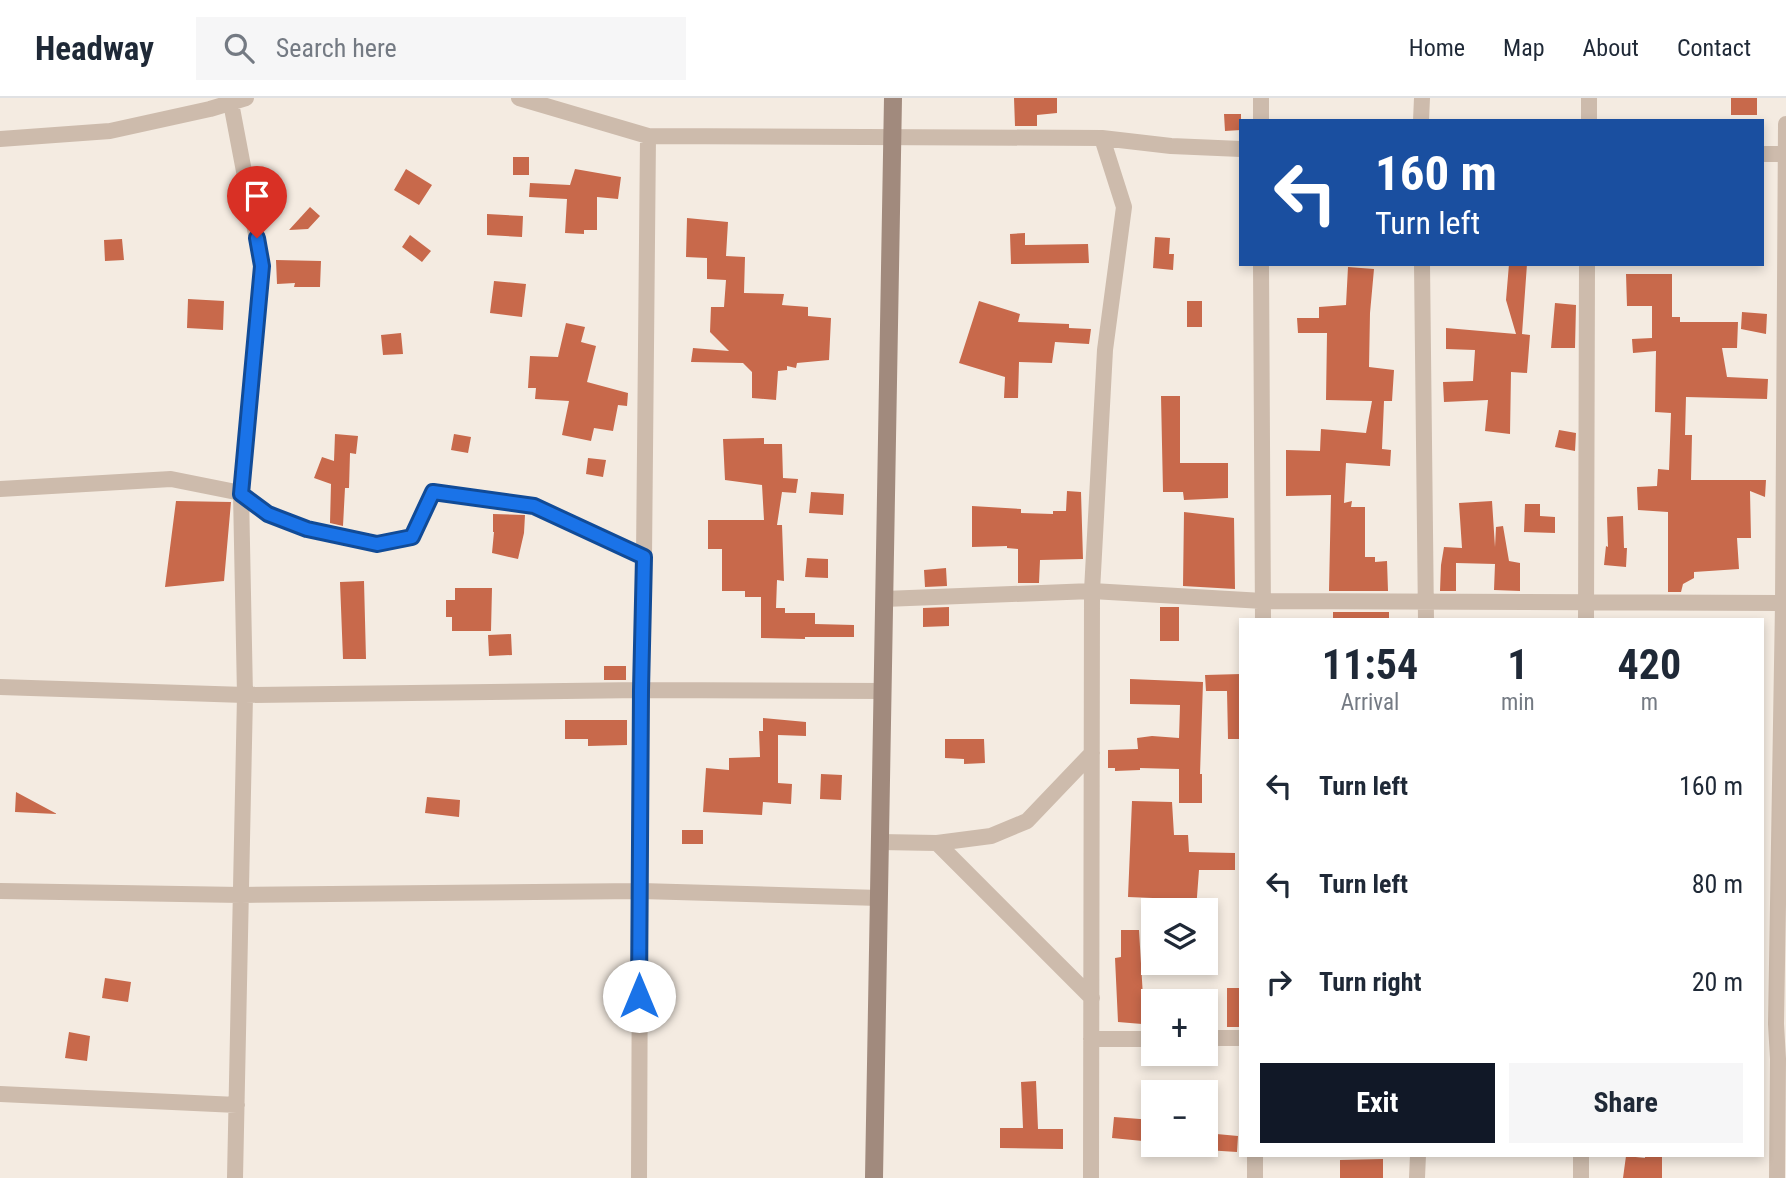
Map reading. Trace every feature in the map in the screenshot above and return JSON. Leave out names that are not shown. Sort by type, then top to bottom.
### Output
[{"type":"street","points":[[519,98],[648,136],[1102,138],[1171,146],[1239,149]]},
{"type":"street","points":[[874,1178],[893,98]]},
{"type":"street","points":[[1261,98],[1261,119]]},
{"type":"street","points":[[1421,119],[1422,98]]},
{"type":"street","points":[[1589,98],[1589,119]]},
{"type":"street","points":[[0,139],[110,131],[239,100],[262,266],[241,494],[245,695],[235,1178]]},
{"type":"street","points":[[1777,1178],[1775,1059],[1784,604],[1786,124]]},
{"type":"street","points":[[639,1178],[641,690],[648,136]]},
{"type":"street","points":[[1091,1178],[1092,591],[1105,350],[1124,207],[1102,138]]},
{"type":"street","points":[[1764,154],[1786,154]]},
{"type":"street","points":[[1261,266],[1263,618]]},
{"type":"street","points":[[1422,266],[1426,618]]},
{"type":"street","points":[[1586,612],[1587,266]]},
{"type":"street","points":[[0,489],[171,479],[241,494],[268,514],[307,529],[377,544],[412,537],[433,492],[534,506],[644,557]]},
{"type":"street","points":[[884,599],[1092,591],[1264,601],[1426,602],[1586,612],[1784,604]]},
{"type":"street","points":[[0,687],[245,695],[641,690],[883,691]]},
{"type":"street","points":[[880,842],[937,843],[991,836],[1027,821],[1092,753]]},
{"type":"street","points":[[937,843],[1091,998]]},
{"type":"street","points":[[0,891],[241,895],[640,891],[879,898]]},
{"type":"street","points":[[1218,1038],[1239,1038]]},
{"type":"street","points":[[1091,1040],[1141,1039]]},
{"type":"street","points":[[0,1094],[237,1105]]},
{"type":"street","points":[[1255,1157],[1255,1178]]},
{"type":"street","points":[[1417,1178],[1418,1157]]},
{"type":"street","points":[[1581,1157],[1581,1178]]},
{"type":"building","points":[[1014,98],[1057,98],[1057,113],[1037,115],[1037,126],[1015,126]]},
{"type":"building","points":[[1731,98],[1757,98],[1757,115],[1731,115]]},
{"type":"building","points":[[1224,114],[1241,114],[1239,130],[1225,131]]},
{"type":"building","points":[[513,157],[529,157],[529,175],[513,175]]},
{"type":"building","points":[[406,169],[432,185],[419,205],[394,190]]},
{"type":"building","points":[[575,169],[621,177],[618,199],[597,197],[597,230],[584,230],[584,234],[565,233],[567,199],[529,197],[530,183],[570,185]]},
{"type":"building","points":[[310,207],[320,216],[308,229],[289,230]]},
{"type":"building","points":[[487,214],[523,216],[522,237],[487,235]]},
{"type":"building","points":[[687,218],[728,222],[726,256],[745,257],[744,293],[784,294],[782,305],[808,307],[808,316],[831,318],[829,360],[797,363],[796,368],[787,366],[787,370],[778,371],[776,400],[752,398],[752,372],[743,363],[691,362],[693,348],[729,351],[710,332],[711,307],[724,307],[726,280],[707,279],[707,258],[686,257]]},
{"type":"building","points":[[1025,233],[1025,245],[1088,244],[1089,263],[1011,264],[1010,234]]},
{"type":"building","points":[[410,235],[431,251],[422,262],[402,247]]},
{"type":"building","points":[[1155,237],[1170,238],[1169,254],[1174,254],[1173,270],[1153,268]]},
{"type":"building","points":[[122,239],[124,260],[105,261],[104,240]]},
{"type":"building","points":[[276,260],[321,261],[320,287],[294,287],[295,283],[277,284]]},
{"type":"building","points":[[1509,266],[1527,266],[1522,334],[1530,335],[1527,373],[1511,372],[1510,434],[1485,431],[1488,400],[1444,402],[1443,382],[1473,381],[1475,350],[1446,349],[1446,328],[1516,334],[1506,300]]},
{"type":"building","points":[[1348,267],[1374,269],[1369,367],[1394,370],[1392,401],[1384,401],[1382,449],[1391,450],[1390,466],[1346,463],[1344,503],[1352,501],[1351,507],[1365,507],[1365,557],[1375,557],[1375,562],[1387,561],[1388,591],[1329,591],[1331,495],[1286,496],[1286,450],[1320,451],[1321,429],[1366,433],[1372,401],[1326,400],[1327,333],[1298,333],[1297,318],[1319,318],[1319,307],[1346,305]]},
{"type":"building","points":[[1626,274],[1672,274],[1672,317],[1680,317],[1680,322],[1738,322],[1737,348],[1722,348],[1727,377],[1768,379],[1767,399],[1686,397],[1685,435],[1692,435],[1691,480],[1766,480],[1765,497],[1750,491],[1751,538],[1737,538],[1739,569],[1694,572],[1694,578],[1683,584],[1681,592],[1668,592],[1668,512],[1638,510],[1637,487],[1657,486],[1658,469],[1669,470],[1671,413],[1655,412],[1656,351],[1633,353],[1632,339],[1652,338],[1652,306],[1627,306]]},
{"type":"building","points":[[494,281],[526,284],[522,317],[490,313]]},
{"type":"building","points":[[188,299],[224,301],[223,330],[187,328]]},
{"type":"building","points":[[979,301],[1020,314],[1018,322],[1069,324],[1069,328],[1091,329],[1089,344],[1055,342],[1052,363],[1019,362],[1018,398],[1004,398],[1005,377],[959,363]]},
{"type":"building","points":[[1187,301],[1202,301],[1202,327],[1187,327]]},
{"type":"building","points":[[1555,303],[1576,305],[1575,348],[1551,348]]},
{"type":"building","points":[[1742,312],[1767,314],[1766,334],[1741,329]]},
{"type":"building","points":[[566,323],[585,327],[581,342],[596,346],[587,382],[628,393],[627,406],[618,405],[613,431],[594,428],[591,441],[562,435],[569,401],[535,399],[536,388],[528,388],[530,356],[558,357]]},
{"type":"building","points":[[401,333],[403,354],[383,355],[381,335]]},
{"type":"building","points":[[1161,396],[1180,396],[1180,463],[1228,463],[1228,498],[1184,500],[1183,492],[1163,492]]},
{"type":"building","points":[[1559,430],[1576,433],[1575,451],[1555,447]]},
{"type":"building","points":[[335,434],[358,436],[356,454],[350,453],[349,488],[345,488],[343,526],[330,523],[331,484],[314,478],[322,457],[334,461]]},
{"type":"building","points":[[454,434],[471,437],[468,453],[451,450]]},
{"type":"building","points":[[764,438],[764,444],[782,444],[783,478],[798,479],[796,493],[782,492],[777,525],[782,525],[784,581],[777,580],[776,608],[785,608],[785,613],[815,613],[815,624],[854,625],[854,637],[761,638],[761,597],[745,597],[745,591],[722,591],[722,549],[708,549],[708,520],[764,520],[762,485],[725,480],[723,439]]},
{"type":"building","points":[[588,458],[606,460],[603,477],[586,474]]},
{"type":"building","points":[[1067,491],[1081,492],[1083,559],[1040,560],[1039,583],[1018,583],[1018,549],[1007,546],[972,547],[972,506],[1021,509],[1021,513],[1053,514],[1053,511],[1066,511]]},
{"type":"building","points":[[811,492],[844,494],[843,515],[809,513]]},
{"type":"building","points":[[176,501],[231,502],[224,581],[165,587]]},
{"type":"building","points":[[1492,501],[1495,547],[1496,527],[1503,526],[1509,561],[1520,563],[1520,591],[1494,590],[1495,564],[1456,563],[1456,591],[1440,591],[1444,547],[1462,548],[1459,503]]},
{"type":"building","points":[[1525,504],[1540,504],[1540,516],[1555,517],[1555,533],[1524,532]]},
{"type":"building","points":[[1184,512],[1234,518],[1235,589],[1183,586]]},
{"type":"building","points":[[493,514],[525,515],[518,559],[492,553]]},
{"type":"building","points":[[1623,516],[1624,548],[1627,548],[1626,567],[1604,565],[1606,546],[1608,547],[1607,517]]},
{"type":"building","points":[[807,558],[828,559],[828,578],[805,577]]},
{"type":"building","points":[[946,568],[947,586],[925,587],[924,570]]},
{"type":"building","points":[[364,581],[366,659],[343,659],[340,582]]},
{"type":"building","points":[[455,588],[492,588],[491,631],[452,631],[452,617],[446,617],[446,600],[455,600]]},
{"type":"building","points":[[949,607],[949,626],[923,627],[923,608]]},
{"type":"building","points":[[1160,607],[1179,607],[1179,641],[1160,641]]},
{"type":"building","points":[[1333,612],[1389,612],[1389,618],[1333,618]]},
{"type":"building","points":[[511,634],[512,655],[489,656],[488,635]]},
{"type":"building","points":[[604,666],[626,666],[626,680],[604,680]]},
{"type":"building","points":[[1239,674],[1239,739],[1228,739],[1227,691],[1206,691],[1205,675]]},
{"type":"building","points":[[1130,679],[1203,682],[1200,774],[1202,803],[1179,803],[1179,769],[1140,768],[1115,771],[1115,768],[1108,768],[1108,750],[1138,749],[1137,738],[1179,738],[1180,705],[1130,704]]},
{"type":"building","points":[[763,718],[806,722],[806,736],[778,735],[778,783],[792,784],[791,804],[763,802],[762,815],[703,812],[706,768],[729,770],[729,758],[760,757],[759,731],[763,731]]},
{"type":"building","points":[[565,720],[627,720],[627,745],[588,746],[588,739],[565,739]]},
{"type":"building","points":[[945,739],[984,739],[985,763],[964,764],[964,759],[945,758]]},
{"type":"building","points":[[821,774],[842,775],[841,800],[820,799]]},
{"type":"building","points":[[16,792],[57,814],[15,812]]},
{"type":"building","points":[[427,797],[460,800],[459,817],[425,813]]},
{"type":"building","points":[[1132,801],[1172,802],[1174,835],[1188,835],[1189,852],[1235,853],[1235,870],[1199,870],[1197,898],[1128,897]]},
{"type":"building","points":[[682,830],[703,830],[703,844],[682,844]]},
{"type":"building","points":[[1121,930],[1139,930],[1143,989],[1141,1024],[1118,1022],[1115,958],[1121,957]]},
{"type":"building","points":[[105,978],[131,982],[128,1002],[102,998]]},
{"type":"building","points":[[1227,988],[1239,988],[1239,1027],[1227,1027]]},
{"type":"building","points":[[69,1032],[90,1036],[87,1061],[65,1058]]},
{"type":"building","points":[[1036,1081],[1038,1129],[1063,1129],[1063,1149],[1000,1148],[1000,1128],[1023,1128],[1021,1082]]},
{"type":"building","points":[[1114,1117],[1141,1119],[1141,1141],[1112,1138]]},
{"type":"building","points":[[1218,1134],[1238,1136],[1237,1152],[1218,1151]]},
{"type":"building","points":[[1626,1157],[1662,1157],[1662,1178],[1623,1178]]},
{"type":"building","points":[[1383,1159],[1383,1178],[1340,1178],[1340,1160]]},
{"type":"route","points":[[257,238],[262,266],[241,494],[268,514],[307,529],[377,544],[412,537],[433,492],[534,506],[644,557],[639,996]]}]
